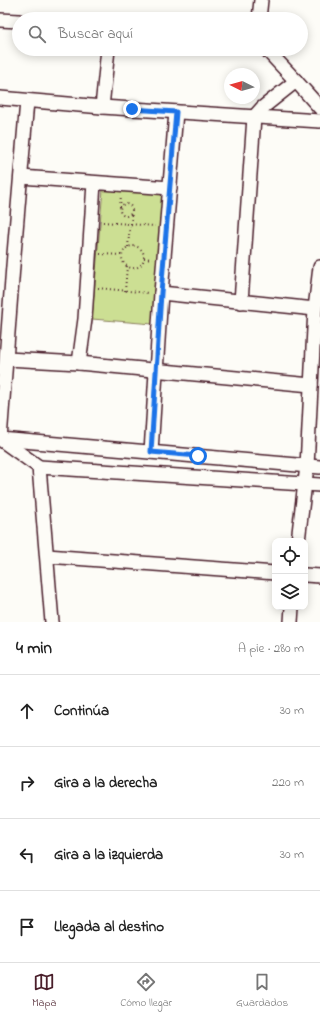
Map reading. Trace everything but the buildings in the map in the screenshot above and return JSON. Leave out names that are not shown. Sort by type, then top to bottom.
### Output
[{"type":"street","points":[[260,12],[261,0]]},
{"type":"street","points":[[0,20],[12,21]]},
{"type":"street","points":[[102,107],[107,56]]},
{"type":"street","points":[[273,56],[320,108]]},
{"type":"street","points":[[241,302],[254,117],[262,108],[296,81]]},
{"type":"street","points":[[0,98],[102,107],[320,121]]},
{"type":"street","points":[[0,439],[7,359],[6,266],[20,177],[27,101]]},
{"type":"street","points":[[151,452],[156,371],[158,294],[170,188],[176,112]]},
{"type":"street","points":[[20,177],[170,188]]},
{"type":"street","points":[[79,363],[85,319],[94,183]]},
{"type":"street","points":[[298,538],[307,466],[315,309],[320,268]]},
{"type":"street","points":[[158,294],[315,309]]},
{"type":"street","points":[[7,359],[79,363],[311,386]]},
{"type":"street","points":[[0,439],[320,467]]},
{"type":"street","points":[[0,439],[40,467],[320,485]]},
{"type":"street","points":[[40,467],[52,622]]},
{"type":"street","points":[[47,556],[272,573]]},
{"type":"street","points":[[308,575],[320,576]]},
{"type":"street","points":[[291,622],[292,610]]},
{"type":"path","points":[[121,190],[121,214],[125,216],[131,214],[133,210]]},
{"type":"path","points":[[120,210],[122,204],[126,203],[130,205],[133,210],[128,247],[122,255],[124,262],[127,266],[132,268],[139,266],[144,258],[143,254],[139,248],[132,246],[128,247]]},
{"type":"path","points":[[100,222],[161,227]]},
{"type":"path","points":[[97,254],[122,255]]},
{"type":"path","points":[[124,291],[127,266]]},
{"type":"path","points":[[94,288],[158,294]]},
{"type":"green space","points":[[103,189],[164,194],[153,324],[92,319]]},
{"type":"route","points":[[132,109],[176,112],[161,293],[151,452],[198,456]]}]
